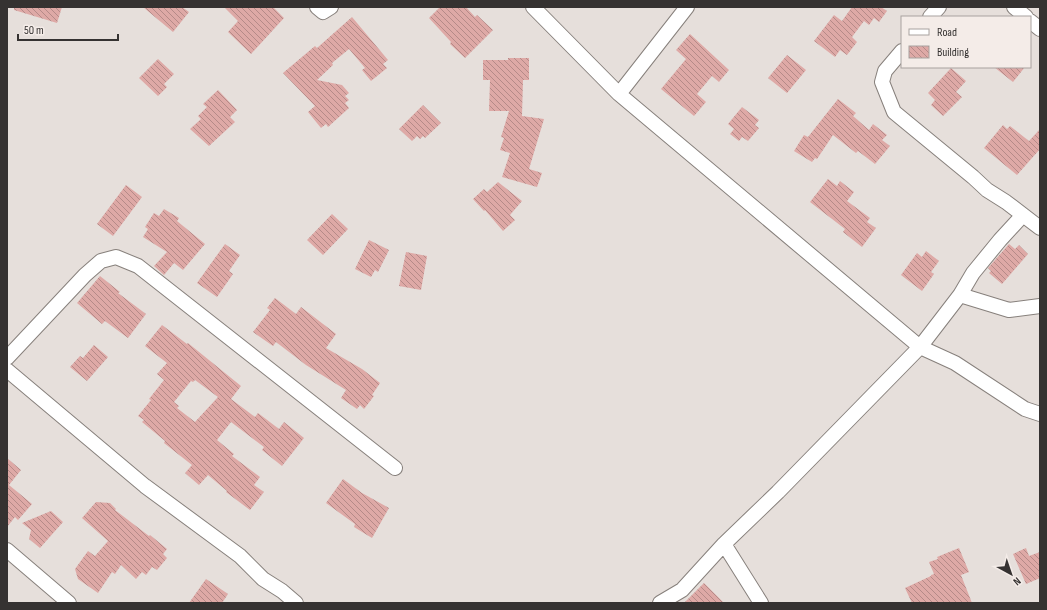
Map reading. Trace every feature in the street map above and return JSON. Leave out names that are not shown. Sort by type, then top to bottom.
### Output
[{"type":"street","points":[[317,7],[323,12],[331,7]]},
{"type":"street","points":[[533,7],[618,94],[920,347],[955,363],[1024,409],[1040,414]]},
{"type":"street","points":[[618,94],[687,7]]},
{"type":"street","points":[[931,16],[939,7]]},
{"type":"street","points":[[1014,7],[1025,16]]},
{"type":"street","points":[[1031,22],[1040,29]]},
{"type":"street","points":[[901,52],[885,71],[882,82],[894,112],[987,190],[1024,215],[1040,228]]},
{"type":"street","points":[[660,603],[682,590],[724,544],[778,492],[920,347],[960,295],[973,273],[1000,240],[1024,215]]},
{"type":"street","points":[[7,358],[85,275],[101,261],[116,257],[138,266],[395,468]]},
{"type":"street","points":[[960,295],[1009,310],[1040,306]]},
{"type":"street","points":[[7,370],[145,486],[240,556],[263,579],[282,591],[296,603]]},
{"type":"street","points":[[724,544],[761,603]]},
{"type":"street","points":[[7,550],[69,603]]},
{"type":"building","points":[[14,7],[62,7],[57,23],[14,10]]},
{"type":"building","points":[[143,7],[182,7],[189,12],[173,32]]},
{"type":"building","points":[[224,7],[273,7],[284,18],[251,54],[228,32],[238,21]]},
{"type":"building","points":[[440,7],[466,7],[475,17],[477,15],[493,30],[465,58],[450,44],[451,42],[429,18]]},
{"type":"building","points":[[852,7],[881,7],[887,11],[879,22],[874,18],[869,25],[864,21],[852,37],[857,42],[847,55],[840,50],[835,57],[814,41],[834,15],[842,21]]},
{"type":"building","points":[[352,17],[388,60],[383,64],[387,68],[371,81],[362,70],[365,68],[349,49],[332,63],[333,65],[317,80],[342,85],[349,93],[345,96],[349,100],[345,103],[349,108],[328,127],[326,124],[321,128],[308,112],[315,106],[283,73],[315,46],[317,48]]},
{"type":"building","points":[[690,34],[729,70],[719,82],[712,76],[697,94],[706,102],[694,116],[661,89],[686,59],[676,50]]},
{"type":"building","points":[[787,55],[806,70],[787,93],[768,78]]},
{"type":"building","points":[[508,58],[529,58],[529,80],[523,80],[522,116],[544,119],[529,169],[542,173],[537,187],[502,177],[510,153],[500,150],[504,138],[501,137],[509,111],[489,111],[490,80],[483,80],[483,60],[508,60]]},
{"type":"building","points":[[158,59],[174,74],[164,84],[167,87],[158,96],[139,78]]},
{"type":"building","points":[[951,68],[966,81],[956,92],[962,97],[943,116],[931,105],[935,100],[928,93]]},
{"type":"building","points":[[995,68],[1024,68],[1013,82]]},
{"type":"building","points":[[218,90],[237,110],[230,117],[235,122],[209,146],[190,129],[201,119],[198,116],[207,107],[203,104]]},
{"type":"building","points":[[838,99],[856,113],[853,116],[869,130],[873,124],[887,135],[882,140],[890,146],[875,164],[858,151],[856,153],[833,135],[817,159],[815,158],[812,162],[794,151],[804,135],[808,137]]},
{"type":"building","points":[[423,105],[441,123],[425,138],[423,136],[420,139],[417,136],[412,141],[399,129]]},
{"type":"building","points":[[742,107],[759,120],[755,125],[759,128],[748,141],[742,137],[739,141],[730,134],[734,129],[728,124]]},
{"type":"building","points":[[1003,125],[1007,129],[1010,126],[1029,141],[1040,129],[1040,149],[1017,175],[984,148]]},
{"type":"building","points":[[828,179],[837,186],[840,181],[854,192],[847,201],[870,218],[867,222],[876,228],[862,247],[843,232],[845,229],[810,202]]},
{"type":"building","points":[[498,182],[522,201],[510,215],[515,220],[503,231],[485,210],[484,211],[473,199],[484,189],[487,192]]},
{"type":"building","points":[[126,185],[142,197],[113,236],[97,224]]},
{"type":"building","points":[[164,209],[179,218],[177,221],[205,244],[183,270],[174,263],[164,275],[154,266],[167,252],[143,237],[148,229],[145,227],[154,213],[159,216]]},
{"type":"building","points":[[332,214],[348,229],[323,255],[307,240]]},
{"type":"building","points":[[369,240],[389,250],[378,272],[375,270],[371,277],[355,269]]},
{"type":"building","points":[[225,244],[240,255],[229,271],[233,274],[217,297],[197,283]]},
{"type":"building","points":[[1009,244],[1015,249],[1019,245],[1028,254],[1002,284],[989,273],[991,271],[988,268]]},
{"type":"building","points":[[926,251],[939,261],[931,272],[934,274],[922,291],[901,275],[917,253],[922,257]]},
{"type":"building","points":[[406,252],[427,256],[421,290],[399,286]]},
{"type":"building","points":[[100,276],[120,292],[118,293],[146,314],[128,338],[105,321],[102,324],[77,303]]},
{"type":"building","points":[[275,298],[296,314],[301,307],[336,334],[326,348],[362,369],[380,383],[372,395],[374,396],[364,409],[360,405],[357,409],[341,398],[346,390],[306,365],[276,342],[273,346],[253,332],[270,310],[267,308]]},
{"type":"building","points":[[162,325],[187,344],[188,343],[241,386],[231,399],[255,417],[258,413],[279,429],[284,422],[304,438],[282,466],[262,450],[264,447],[231,422],[217,440],[234,454],[232,456],[260,477],[254,485],[264,492],[250,510],[226,492],[227,491],[208,475],[199,485],[185,473],[192,465],[164,443],[165,441],[142,422],[144,420],[138,416],[164,380],[157,374],[167,363],[145,346]],"holes":[[[195,380],[218,397],[195,422],[177,408],[179,406],[174,402],[191,381],[193,382]]]},
{"type":"building","points":[[94,345],[108,357],[87,381],[70,367],[80,356],[83,358]]},
{"type":"building","points":[[7,458],[21,470],[9,485],[32,504],[18,520],[15,517],[7,527]]},
{"type":"building","points":[[343,479],[362,493],[389,508],[372,538],[354,527],[355,524],[326,503]]},
{"type":"building","points":[[96,502],[110,503],[116,509],[115,510],[167,549],[163,554],[167,558],[157,570],[152,567],[146,575],[142,572],[136,579],[121,565],[115,574],[112,572],[98,593],[78,579],[75,569],[88,551],[95,556],[108,541],[82,518]]},
{"type":"building","points":[[51,511],[63,522],[40,548],[29,539],[31,530],[22,523]]},
{"type":"building","points":[[959,548],[969,572],[961,575],[972,603],[912,603],[905,588],[934,574],[929,562]]},
{"type":"building","points":[[1026,548],[1029,556],[1040,552],[1040,578],[1026,584],[1013,554]]},
{"type":"building","points":[[206,579],[228,594],[222,603],[189,603]]},
{"type":"building","points":[[704,583],[724,603],[684,603]]}]
